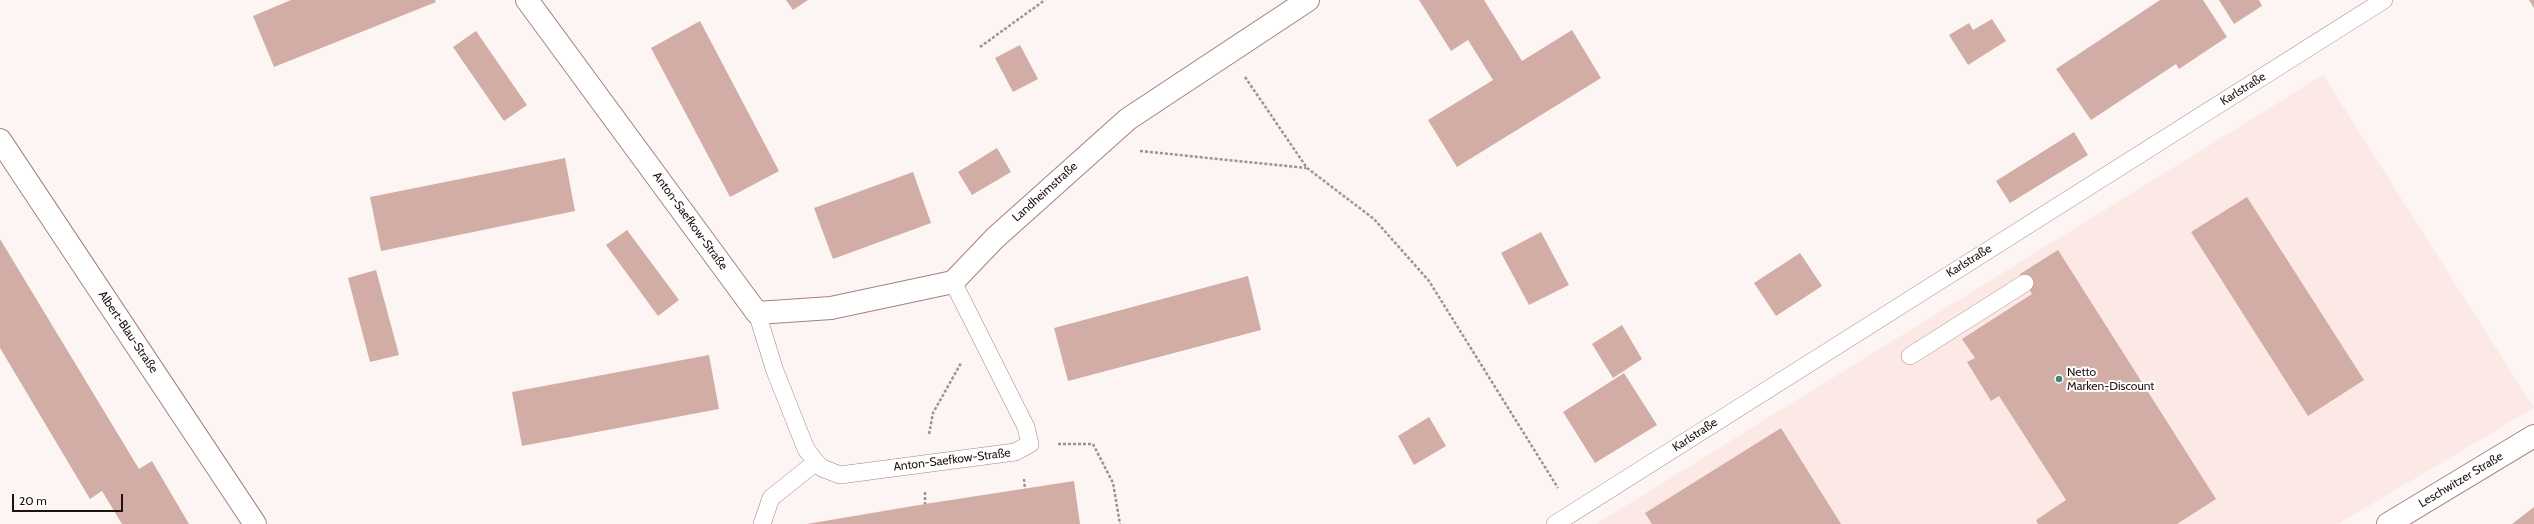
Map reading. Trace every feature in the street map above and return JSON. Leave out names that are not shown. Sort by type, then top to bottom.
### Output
[{"type":"street","name":"Anton-Saefkow-Straße","points":[[527,0],[757,312]]},
{"type":"street","name":"Landheimstraße","points":[[953,282],[994,238],[1128,119],[1308,0]]},
{"type":"street","name":"Albert-Blau-Straße","points":[[0,140],[255,524]]},
{"type":"street","points":[[757,312],[831,308],[953,282]]},
{"type":"street","name":"Leschwitzer Straße","points":[[2388,524],[2534,436]]},
{"type":"lane","name":"Karlstraße","points":[[1555,524],[2384,0]]},
{"type":"lane","points":[[953,282],[1026,427],[1030,444]]},
{"type":"lane","points":[[1910,356],[2025,283]]},
{"type":"lane","name":"Anton-Saefkow-Straße","points":[[757,312],[775,372],[806,449],[822,468],[840,474],[1015,452],[1030,444]]},
{"type":"lane","points":[[762,524],[771,498],[816,462]]},
{"type":"path","points":[[980,47],[1045,0]]},
{"type":"path","points":[[1228,52],[1307,168],[1374,219],[1429,281],[1574,512]]},
{"type":"path","points":[[1095,147],[1307,168]]},
{"type":"path","points":[[925,504],[923,464],[933,414],[979,331]]},
{"type":"path","points":[[1030,444],[1093,444],[1113,483],[1120,524]]},
{"type":"shaded area","points":[[2323,75],[2534,408],[2338,524],[1596,524]]},
{"type":"building","points":[[291,0],[435,0],[436,2],[274,67],[253,16]]},
{"type":"building","points":[[786,0],[808,0],[793,10]]},
{"type":"building","points":[[1419,0],[1484,0],[1522,61],[1572,30],[1601,78],[1457,167],[1428,120],[1493,80],[1468,40],[1451,51]]},
{"type":"building","points":[[2160,0],[2203,0],[2227,37],[2179,69],[2176,64],[2091,120],[2056,69]]},
{"type":"building","points":[[2219,0],[2259,0],[2262,6],[2234,24]]},
{"type":"building","points":[[2529,0],[2534,0],[2534,8]]},
{"type":"building","points":[[1992,19],[2006,41],[1968,65],[1949,35],[1969,23],[1973,30]]},
{"type":"building","points":[[700,21],[779,171],[730,197],[651,48]]},
{"type":"building","points":[[476,31],[527,105],[504,121],[453,47]]},
{"type":"building","points":[[1020,45],[1038,79],[1013,92],[995,58]]},
{"type":"building","points":[[2074,132],[2088,155],[2010,203],[1996,181]]},
{"type":"building","points":[[997,148],[1011,172],[972,195],[958,172]]},
{"type":"building","points":[[565,158],[575,211],[381,251],[370,197]]},
{"type":"building","points":[[913,172],[931,223],[833,259],[814,208]]},
{"type":"building","points":[[2247,197],[2364,380],[2308,416],[2191,232]]},
{"type":"building","points":[[627,230],[679,300],[658,316],[606,245]]},
{"type":"building","points":[[1541,232],[1569,285],[1529,305],[1501,253]]},
{"type":"building","points":[[0,239],[139,469],[152,461],[189,524],[122,524],[102,491],[90,499],[0,348]]},
{"type":"building","name":"Netto Marken-Discount","points":[[2058,250],[2216,499],[2177,524],[2038,524],[2036,520],[2066,500],[1999,396],[1991,401],[1967,362],[1975,358],[1962,339],[2032,294],[2020,274]]},
{"type":"building","points":[[1800,253],[1822,286],[1776,316],[1754,283]]},
{"type":"building","points":[[376,270],[399,355],[370,362],[348,278]]},
{"type":"building","points":[[1248,276],[1261,330],[1068,381],[1054,328]]},
{"type":"building","points":[[1622,325],[1642,359],[1613,378],[1592,344]]},
{"type":"building","points":[[709,355],[719,409],[522,446],[512,392]]},
{"type":"building","points":[[1624,373],[1657,425],[1595,463],[1563,412]]},
{"type":"building","points":[[1429,417],[1446,446],[1414,465],[1398,436]]},
{"type":"building","points":[[1781,428],[1841,524],[1652,524],[1645,513]]},
{"type":"building","points":[[1074,481],[1080,524],[807,524],[925,504]]},
{"type":"building","points":[[2534,507],[2534,524],[2512,524]]},
{"type":"place","name":"Netto Marken-Discount","points":[[2059,379]]}]
